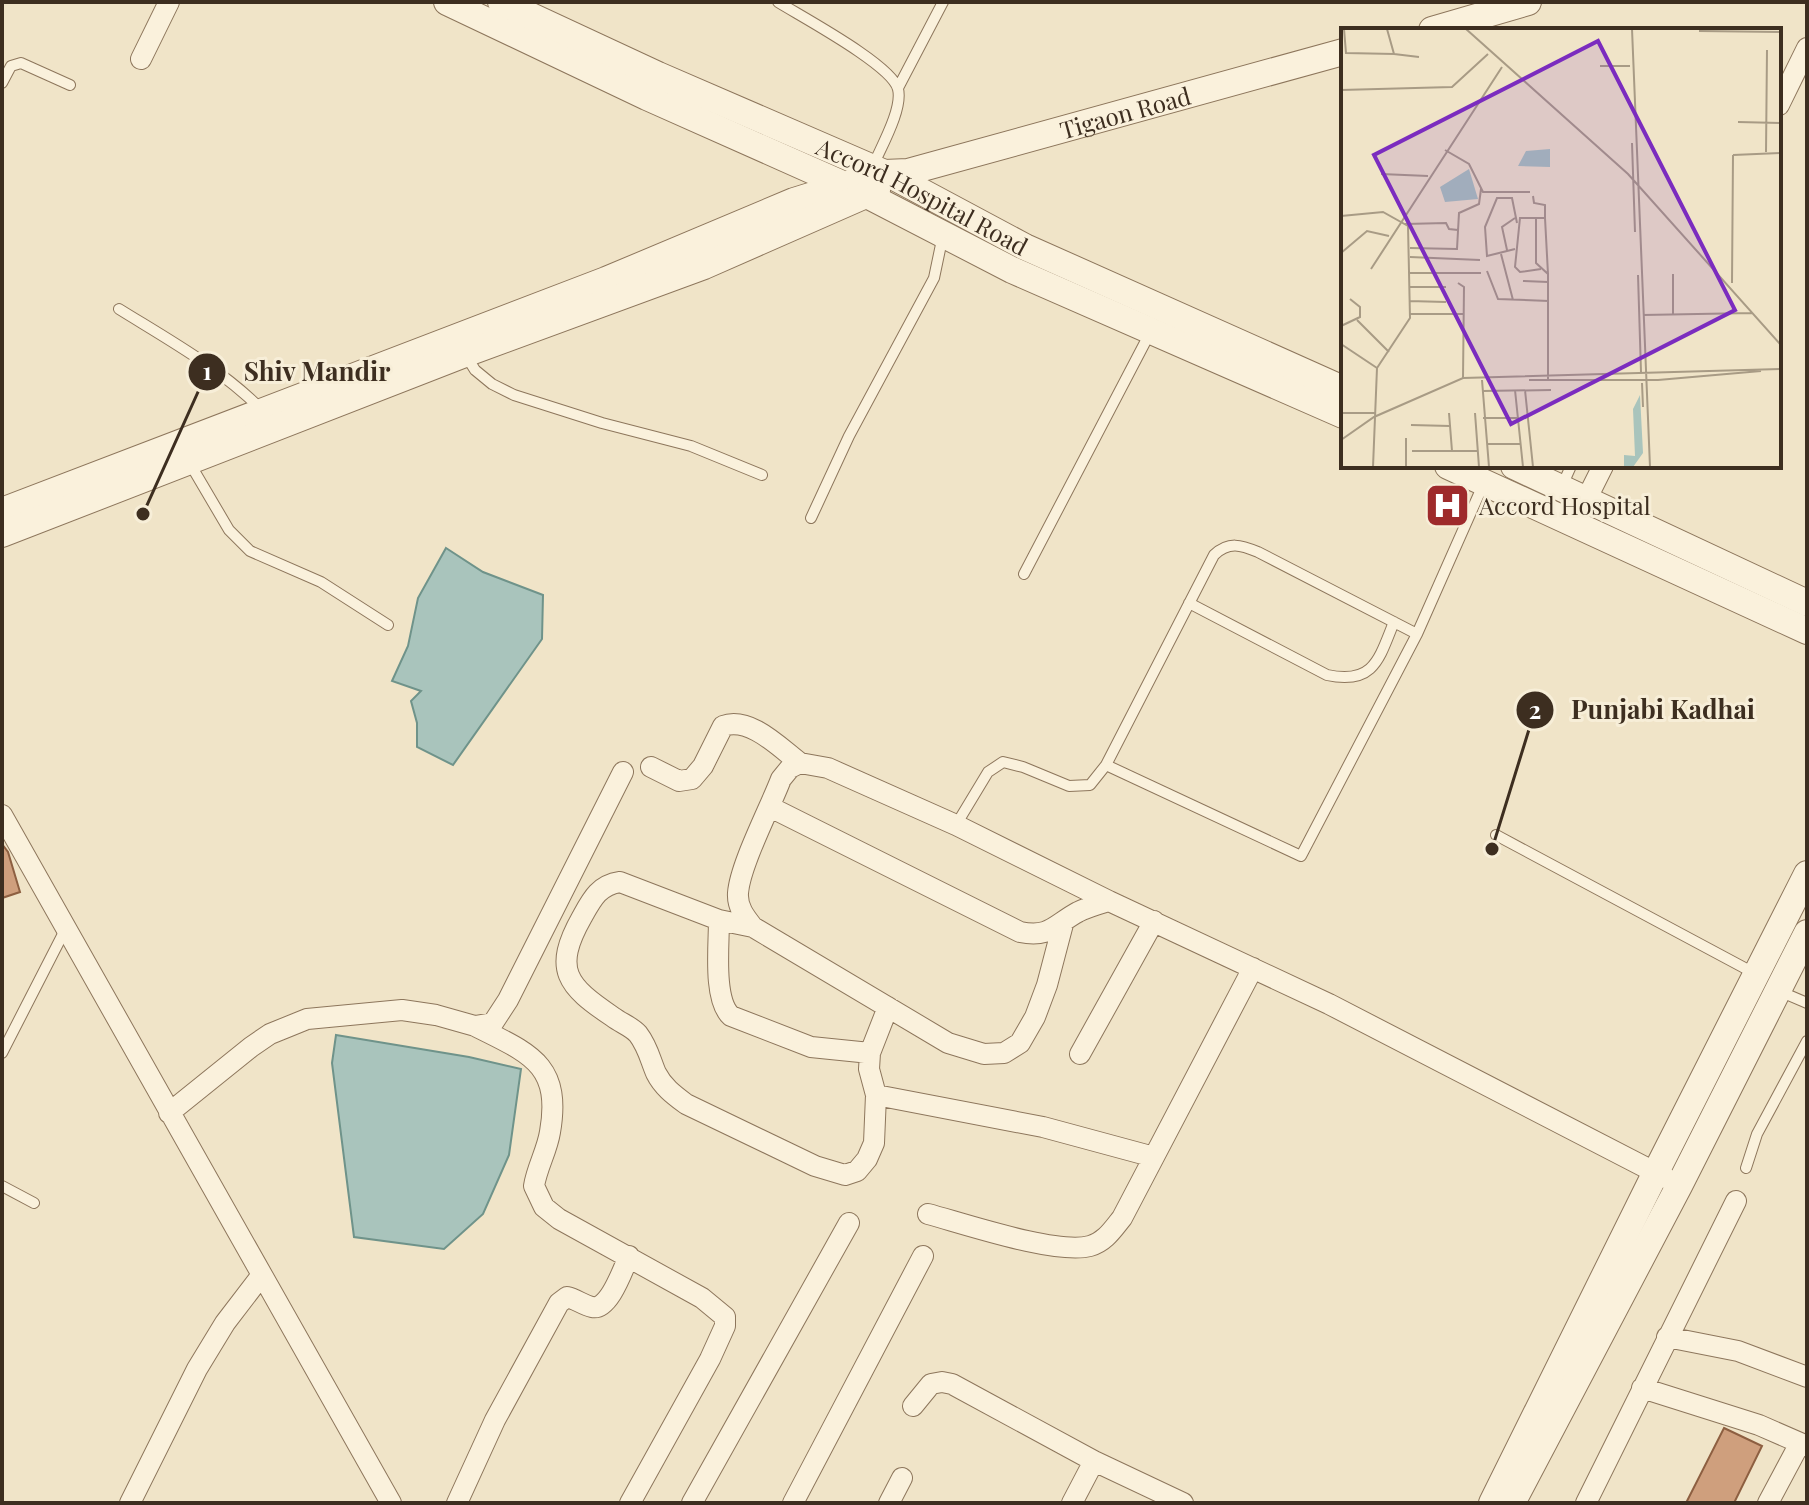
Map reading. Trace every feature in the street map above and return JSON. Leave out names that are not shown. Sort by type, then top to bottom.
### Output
[{"type":"street","points":[[141,59],[169,2]]},
{"type":"street","points":[[447,2],[647,97],[855,190],[1012,270],[1341,414]]},
{"type":"street","name":"Accord Hospital Road","points":[[501,2],[658,75],[891,173],[1025,247],[1341,388]]},
{"type":"street","points":[[1439,28],[1528,2]]},
{"type":"street","points":[[1781,101],[1807,48]]},
{"type":"street","name":"Tigaon Road","points":[[855,190],[891,173],[1341,53]]},
{"type":"street","points":[[2,534],[465,354],[704,266],[855,190]]},
{"type":"street","points":[[2,511],[606,280],[794,201],[855,190]]},
{"type":"street","points":[[1452,468],[1807,631]]},
{"type":"street","points":[[1523,468],[1566,477],[1586,500],[1807,603]]},
{"type":"street","points":[[1586,500],[1602,468]]},
{"type":"street","points":[[651,767],[679,781],[692,779],[703,766],[723,726],[732,724],[752,729],[800,763],[828,768],[956,825],[1329,1004],[1679,1186]]},
{"type":"street","points":[[753,927],[741,912],[738,894],[744,872],[781,779],[790,768],[800,763]]},
{"type":"street","points":[[475,1026],[486,1026],[498,1017],[623,772]]},
{"type":"street","points":[[770,807],[1020,932],[1035,935],[1049,932],[1083,909],[1109,901]]},
{"type":"street","points":[[2,815],[391,1503]]},
{"type":"street","points":[[1492,1503],[1807,874]]},
{"type":"street","points":[[888,1007],[870,1053],[869,1069],[876,1095],[874,1143],[857,1171],[845,1175],[815,1166],[686,1104],[668,1090],[657,1076],[649,1049],[636,1031],[591,1001],[570,981],[565,966],[570,937],[591,900],[605,884],[620,882],[719,920],[753,927],[888,1007],[948,1043],[984,1054],[1004,1053],[1020,1043],[1035,1017],[1047,985],[1063,924]]},
{"type":"street","points":[[719,920],[720,990],[725,1011],[750,1025],[811,1047],[870,1053]]},
{"type":"street","points":[[1080,1054],[1154,921]]},
{"type":"street","points":[[1512,1503],[1679,1186],[1807,933]]},
{"type":"street","points":[[928,1214],[1068,1249],[1094,1246],[1109,1235],[1122,1218],[1253,968]]},
{"type":"street","points":[[169,1113],[270,1034],[307,1019],[402,1010],[436,1015],[475,1026],[532,1059],[550,1079],[552,1097],[550,1132],[534,1186],[544,1207],[559,1219],[702,1298],[725,1317],[725,1326],[715,1348],[630,1503]]},
{"type":"street","points":[[876,1095],[1043,1127],[1154,1157]]},
{"type":"street","points":[[1586,1503],[1736,1201]]},
{"type":"street","points":[[692,1503],[849,1223]]},
{"type":"street","points":[[457,1503],[495,1420],[559,1303],[567,1297],[595,1308],[601,1307],[608,1300],[629,1256]]},
{"type":"street","points":[[793,1503],[923,1256]]},
{"type":"street","points":[[130,1503],[197,1369],[225,1323],[261,1276]]},
{"type":"street","points":[[1667,1337],[1738,1351],[1807,1377]]},
{"type":"street","points":[[913,1406],[931,1384],[952,1384],[1094,1461],[1183,1503]]},
{"type":"street","points":[[1642,1388],[1759,1425],[1804,1444],[1768,1503]]},
{"type":"street","points":[[1072,1503],[1094,1461]]},
{"type":"street","points":[[889,1503],[902,1478]]},
{"type":"lane","points":[[778,2],[874,62],[891,76],[898,88]]},
{"type":"lane","points":[[891,173],[898,88],[943,2]]},
{"type":"lane","points":[[2,83],[11,66],[21,63],[70,85]]},
{"type":"lane","points":[[811,518],[844,444],[934,278],[943,234]]},
{"type":"lane","points":[[119,309],[204,361],[263,411]]},
{"type":"lane","points":[[1024,574],[1151,330]]},
{"type":"lane","points":[[465,354],[475,370],[492,384],[514,395],[602,423],[691,446],[762,475]]},
{"type":"lane","points":[[189,461],[229,530],[250,551],[321,582],[388,625]]},
{"type":"lane","points":[[1549,512],[1566,477]]},
{"type":"lane","points":[[1106,765],[1301,856],[1417,634],[1484,483]]},
{"type":"lane","points":[[956,825],[988,772],[1003,762],[1069,786],[1090,785],[1106,765],[1214,555],[1230,545],[1242,545],[1417,634]]},
{"type":"lane","points":[[1189,603],[1305,665],[1339,678],[1354,678],[1367,673],[1378,662],[1394,622]]},
{"type":"lane","points":[[1496,835],[1756,974]]},
{"type":"lane","points":[[2,1053],[65,930]]},
{"type":"lane","points":[[1777,991],[1807,1003]]},
{"type":"lane","points":[[1746,1168],[1757,1134],[1807,1041]]},
{"type":"lane","points":[[2,1186],[34,1203]]},
{"type":"water","points":[[446,548],[483,572],[543,595],[542,639],[453,765],[417,747],[417,723],[411,701],[421,691],[392,681],[408,646],[418,598]]},
{"type":"water","points":[[336,1035],[469,1057],[521,1069],[509,1155],[483,1214],[444,1249],[354,1237],[332,1063]]},
{"type":"building","points":[[2,844],[8,852],[20,892],[2,898]]},
{"type":"building","points":[[1724,1428],[1762,1446],[1734,1503],[1686,1503]]},
{"type":"place","name":"Accord Hospital","points":[[1448,505]]},
{"type":"place","name":"Shiv Mandir","points":[[143,514]]},
{"type":"place","name":"Punjabi Kadhai","points":[[1492,849]]}]
